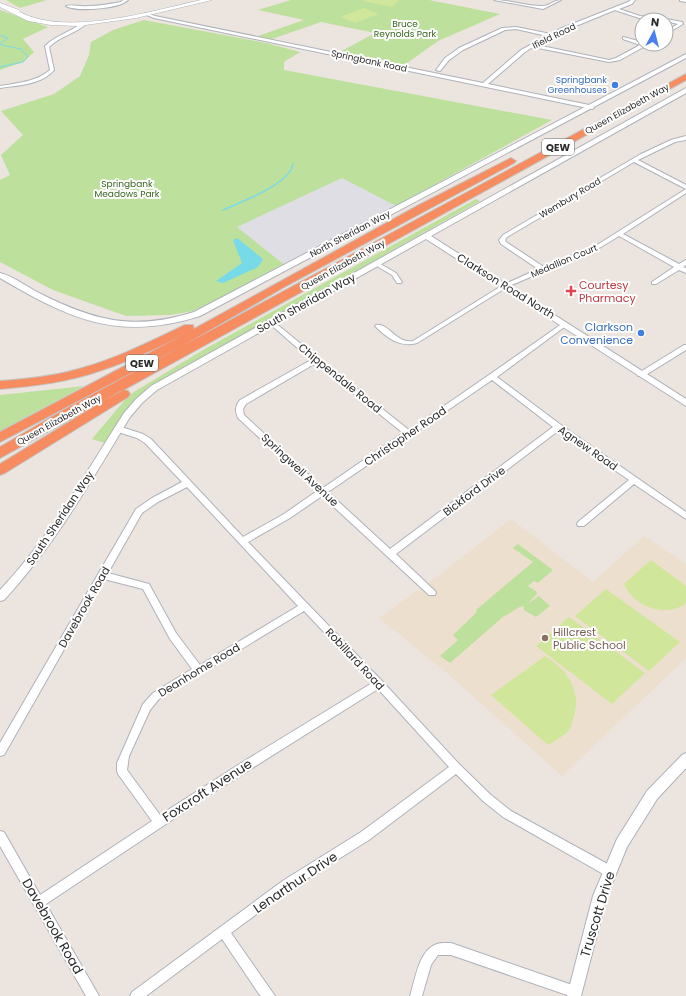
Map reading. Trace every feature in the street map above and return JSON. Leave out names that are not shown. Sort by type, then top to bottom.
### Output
[{"type":"highway","name":"Queen Elizabeth Way","points":[[0,438],[180,342],[423,207],[686,68]]},
{"type":"highway","name":"Queen Elizabeth Way","points":[[0,453],[65,415],[686,77]]},
{"type":"highway","points":[[0,385],[53,379],[110,363],[282,284]]},
{"type":"highway","points":[[0,470],[199,348],[207,339]]},
{"type":"main road","points":[[0,5],[40,21],[62,24],[82,24],[117,20],[197,1],[209,0]]},
{"type":"street","points":[[68,6],[93,8],[122,3],[126,0]]},
{"type":"street","points":[[496,0],[543,8],[559,0]]},
{"type":"street","name":"Ifield Road","points":[[484,85],[523,51],[564,29],[630,4],[633,0]]},
{"type":"street","points":[[682,0],[686,1]]},
{"type":"street","points":[[615,9],[634,15]]},
{"type":"street","name":"Springbank Road","points":[[146,14],[154,17],[592,107]]},
{"type":"street","points":[[674,22],[682,24],[674,28]]},
{"type":"street","points":[[0,86],[34,80],[48,75],[52,70],[47,47],[57,38],[80,28],[82,24]]},
{"type":"street","points":[[438,70],[447,59],[461,49],[504,29],[516,28],[552,36]]},
{"type":"street","points":[[625,38],[634,41]]},
{"type":"street","points":[[533,46],[609,61],[618,59],[634,50]]},
{"type":"street","name":"North Sheridan Way","points":[[0,276],[52,302],[92,319],[104,322],[153,324],[192,316],[592,107],[686,56]]},
{"type":"street","name":"South Sheridan Way","points":[[0,597],[13,584],[41,547],[133,407],[154,388],[686,90]]},
{"type":"street","name":"Wembury Road","points":[[542,269],[503,243],[502,240],[505,236],[634,160],[673,141],[684,140]]},
{"type":"street","points":[[634,160],[686,187]]},
{"type":"street","name":"Medallion Court","points":[[378,326],[400,342],[411,343],[505,286],[599,246],[686,191]]},
{"type":"street","points":[[619,234],[686,271]]},
{"type":"street","name":"Clarkson Road North","points":[[426,236],[686,403]]},
{"type":"street","points":[[654,283],[686,262]]},
{"type":"street","points":[[377,264],[394,274],[399,282]]},
{"type":"street","name":"Chippendale Road","points":[[271,322],[409,434]]},
{"type":"street","name":"Christopher Road","points":[[242,542],[287,516],[322,491],[409,434],[492,377],[565,324]]},
{"type":"street","points":[[642,374],[686,347]]},
{"type":"street","name":"Springwell Avenue","points":[[316,360],[243,402],[240,405],[239,411],[241,416],[432,594]]},
{"type":"street","name":"Agnew Road","points":[[492,377],[558,427],[686,516]]},
{"type":"street","name":"Bickford Drive","points":[[390,554],[558,427]]},
{"type":"street","name":"Robillard Road","points":[[118,429],[140,436],[148,441],[242,542],[379,684],[456,768],[487,798],[507,814],[609,871]]},
{"type":"street","points":[[581,524],[634,480]]},
{"type":"street","name":"Davebrook Road","points":[[0,752],[139,511],[155,500],[188,483]]},
{"type":"street","points":[[102,575],[146,586],[172,636],[198,670]]},
{"type":"street","name":"Deanhome Road","points":[[158,821],[122,771],[122,763],[146,707],[151,700],[198,670],[305,606]]},
{"type":"street","name":"Foxcroft Avenue","points":[[39,902],[158,821],[286,739],[379,684]]},
{"type":"street","name":"Truscott Drive","points":[[574,994],[590,928],[600,896],[609,871],[622,843],[652,795],[686,759]]},
{"type":"street","name":"Lenarthur Drive","points":[[136,996],[288,884],[365,836],[456,768]]},
{"type":"street","name":"Davebrook Road","points":[[0,836],[93,996]]},
{"type":"street","points":[[223,931],[263,990],[269,996]]},
{"type":"street","points":[[416,996],[428,957],[435,950],[444,948],[574,994]]},
{"type":"shaded area","points":[[342,178],[401,207],[286,266],[236,227]]},
{"type":"shaded area","name":"Hillcrest Public School","points":[[511,519],[593,582],[644,536],[686,564],[686,658],[562,776],[447,673],[379,618],[442,573]]},
{"type":"green space","points":[[6,0],[47,0],[20,8]]},
{"type":"green space","name":"Bruce Reynolds Park","points":[[291,0],[429,0],[500,14],[438,41],[403,66],[338,53],[375,33],[321,22],[272,39],[258,36],[304,20],[258,10]]},
{"type":"green space","points":[[399,0],[392,7],[362,1]]},
{"type":"green space","points":[[364,8],[379,14],[355,23],[340,17]]},
{"type":"green space","points":[[0,10],[48,27],[23,39],[34,52],[23,62],[0,70]]},
{"type":"green space","name":"Springbank Meadows Park","points":[[144,20],[266,43],[300,52],[284,62],[284,70],[552,120],[396,206],[342,178],[237,227],[286,266],[193,311],[170,315],[126,316],[53,290],[0,262],[0,180],[10,175],[1,155],[23,135],[1,111],[54,94],[80,76],[89,55],[91,42],[113,30]]},
{"type":"green space","points":[[476,199],[480,201],[161,381],[135,401],[117,424],[105,443],[92,439],[129,395],[203,350]]},
{"type":"green space","points":[[84,386],[0,431],[0,395]]},
{"type":"green space","points":[[518,544],[553,570],[538,583],[534,581],[528,586],[537,592],[527,604],[539,596],[550,606],[536,617],[524,610],[524,606],[516,609],[504,616],[450,663],[440,656],[458,640],[453,635],[477,612],[476,610],[533,562],[513,548]]},
{"type":"green space","points":[[651,560],[686,586],[686,603],[678,608],[660,610],[642,604],[628,592],[624,584]]},
{"type":"green space","points":[[606,589],[680,642],[649,671],[575,616]]},
{"type":"green space","points":[[569,617],[645,673],[612,704],[536,646]]},
{"type":"green space","points":[[545,656],[566,675],[571,682],[576,699],[576,709],[569,730],[548,745],[491,695]]},
{"type":"water","points":[[237,238],[263,259],[258,267],[223,283],[216,281],[242,263],[233,240]]},
{"type":"waterway","points":[[0,35],[8,38],[1,43],[1,45],[21,49],[28,57],[23,62],[0,67]]},
{"type":"waterway","points":[[223,210],[264,192],[283,178],[290,171],[293,164]]},
{"type":"place","name":"Springbank Greenhouses","points":[[615,85]]},
{"type":"place","name":"Courtesy Pharmacy","points":[[571,291]]},
{"type":"place","name":"Clarkson Convenience","points":[[641,333]]},
{"type":"place","name":"Hillcrest Public School","points":[[545,638]]}]
